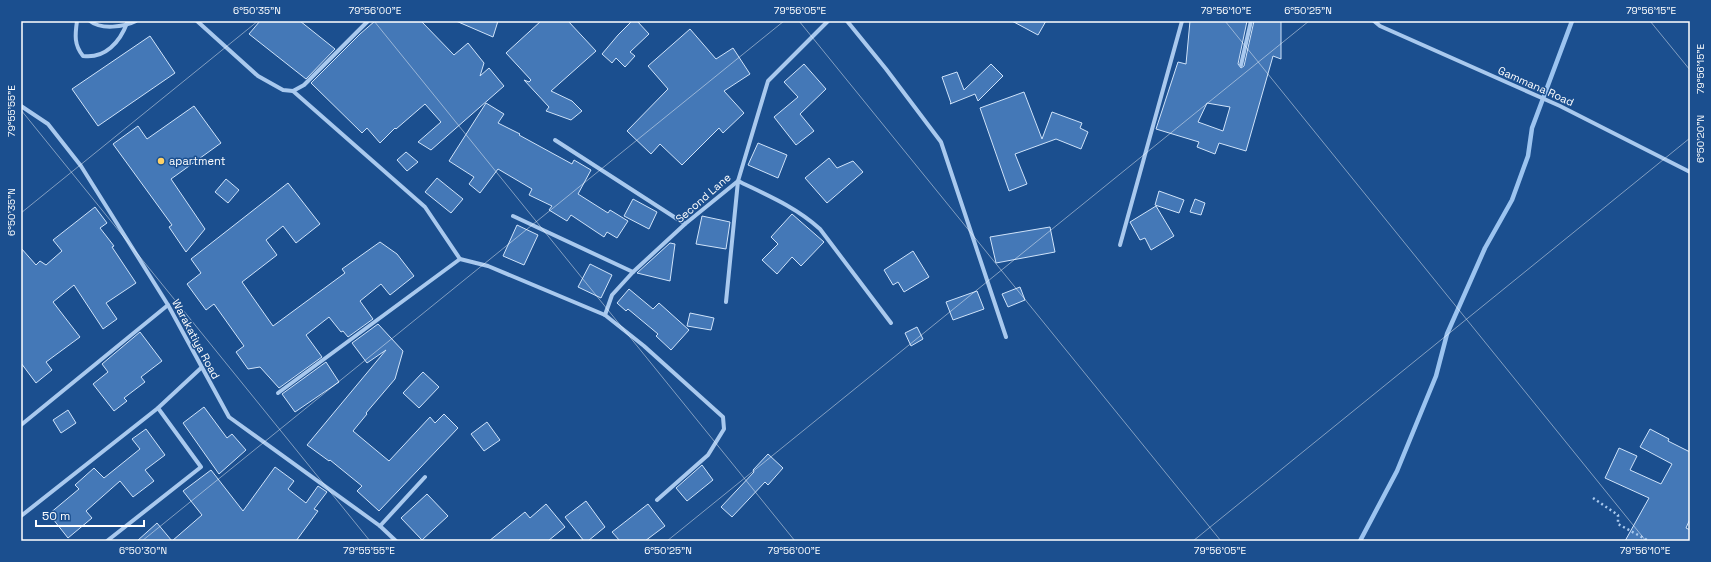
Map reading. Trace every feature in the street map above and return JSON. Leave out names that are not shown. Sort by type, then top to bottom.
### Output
[{"type":"street","points":[[77,21],[75,36],[77,49],[83,56],[91,57],[103,53],[114,44],[122,36],[127,24]]},
{"type":"street","points":[[90,21],[94,24],[112,26],[136,21]]},
{"type":"street","points":[[197,21],[258,76],[283,90],[293,91],[304,85],[368,21]]},
{"type":"street","name":"Second Lane","points":[[605,315],[612,295],[633,272],[685,224],[738,181],[768,81],[828,21]]},
{"type":"street","points":[[847,21],[886,69],[941,142],[1006,337]]},
{"type":"street","points":[[1120,245],[1182,21]]},
{"type":"street","points":[[1241,65],[1251,21]]},
{"type":"street","name":"Gammana Road","points":[[1374,21],[1380,26],[1545,100],[1690,172]]},
{"type":"street","points":[[293,91],[425,207],[460,259],[488,266],[605,315],[644,346],[723,417],[724,429],[708,455],[657,500]]},
{"type":"street","name":"Warakatiya Road","points":[[21,106],[48,124],[81,166],[168,305],[229,417],[380,526],[396,541]]},
{"type":"street","points":[[555,140],[685,224]]},
{"type":"street","points":[[726,302],[738,181],[786,204],[807,217],[820,229],[891,323]]},
{"type":"street","points":[[513,216],[633,272]]},
{"type":"street","points":[[278,393],[460,259]]},
{"type":"street","points":[[21,425],[168,305]]},
{"type":"street","points":[[21,516],[158,408],[201,368]]},
{"type":"street","points":[[107,541],[201,467],[158,408]]},
{"type":"street","points":[[380,526],[425,477]]},
{"type":"path","points":[[1592,498],[1618,515],[1618,524],[1650,541]]},
{"type":"building","points":[[260,21],[300,21],[335,49],[306,79],[249,34]]},
{"type":"building","points":[[375,21],[421,21],[454,55],[468,43],[484,63],[480,76],[489,68],[504,86],[431,150],[418,142],[441,122],[425,104],[396,129],[395,128],[380,143],[367,128],[362,133],[311,83]]},
{"type":"building","points":[[456,21],[498,21],[493,37]]},
{"type":"building","points":[[541,21],[568,21],[596,51],[551,91],[572,101],[582,111],[571,120],[546,111],[549,107],[524,80],[529,82],[531,80],[506,53]]},
{"type":"building","points":[[632,21],[637,21],[649,34],[630,52],[635,56],[625,67],[616,58],[612,63],[602,54]]},
{"type":"building","points":[[1012,21],[1046,21],[1038,35]]},
{"type":"building","points":[[1190,21],[1247,21],[1238,64],[1241,68],[1244,66],[1254,21],[1281,21],[1281,59],[1273,56],[1246,151],[1219,143],[1215,154],[1197,147],[1199,142],[1156,129],[1178,62],[1186,64]],"holes":[[[1207,103],[1230,107],[1223,131],[1198,122]]]},
{"type":"building","points":[[690,29],[716,59],[733,48],[750,74],[724,91],[744,113],[723,133],[719,128],[682,165],[660,144],[651,154],[627,131],[668,89],[648,66]]},
{"type":"building","points":[[150,36],[175,73],[98,126],[72,89]]},
{"type":"building","points":[[804,64],[826,89],[800,114],[814,131],[796,145],[774,117],[798,97],[784,82]]},
{"type":"building","points":[[991,64],[1003,76],[978,101],[975,94],[950,104],[951,103],[942,77],[957,72],[964,90]]},
{"type":"building","points":[[1024,92],[1042,139],[1052,112],[1082,123],[1080,128],[1088,132],[1081,149],[1056,139],[1015,154],[1027,184],[1009,191],[980,108]]},
{"type":"building","points":[[486,103],[504,114],[498,123],[572,164],[574,160],[591,170],[578,194],[608,213],[610,210],[628,221],[617,238],[607,232],[604,237],[571,215],[567,221],[549,210],[552,206],[529,195],[532,189],[498,169],[480,193],[469,184],[474,177],[449,161]]},
{"type":"building","name":"apartment","points":[[194,106],[221,143],[171,179],[205,229],[186,252],[169,227],[172,225],[113,144],[138,126],[147,139]]},
{"type":"building","points":[[758,143],[787,155],[778,178],[748,165]]},
{"type":"building","points":[[406,152],[418,162],[407,171],[397,160]]},
{"type":"building","points":[[829,158],[837,168],[853,161],[863,172],[827,203],[805,178]]},
{"type":"building","points":[[437,178],[463,199],[451,213],[425,192]]},
{"type":"building","points":[[226,179],[239,190],[228,203],[215,192]]},
{"type":"building","points":[[288,183],[320,224],[296,243],[283,226],[266,240],[277,255],[242,282],[273,326],[345,273],[342,269],[380,242],[397,254],[414,276],[390,295],[381,284],[360,301],[373,319],[348,337],[343,331],[341,332],[329,317],[306,335],[322,357],[279,388],[260,367],[248,369],[236,352],[244,346],[214,304],[206,310],[187,284],[201,273],[191,259]]},
{"type":"building","points":[[1159,191],[1184,200],[1179,213],[1155,205]]},
{"type":"building","points":[[633,199],[657,212],[649,229],[624,216]]},
{"type":"building","points":[[1195,199],[1205,203],[1201,215],[1190,212]]},
{"type":"building","points":[[1156,206],[1174,236],[1151,250],[1145,238],[1140,240],[1130,222]]},
{"type":"building","points":[[95,207],[107,223],[100,228],[114,246],[112,247],[136,283],[106,303],[117,319],[103,329],[74,285],[53,302],[80,337],[46,362],[52,370],[36,383],[21,363],[21,248],[36,265],[40,261],[46,265],[62,251],[53,240]]},
{"type":"building","points":[[792,214],[824,242],[801,266],[792,257],[777,274],[762,260],[778,244],[771,237]]},
{"type":"building","points":[[702,216],[730,222],[726,249],[696,244]]},
{"type":"building","points":[[517,225],[538,235],[524,265],[503,256]]},
{"type":"building","points":[[1050,227],[1055,252],[996,263],[990,237]]},
{"type":"building","points":[[670,243],[675,244],[670,281],[637,273]]},
{"type":"building","points":[[913,251],[929,277],[904,292],[898,282],[893,285],[884,270]]},
{"type":"building","points":[[590,264],[612,275],[601,298],[578,287]]},
{"type":"building","points":[[1020,287],[1025,300],[1008,307],[1002,294]]},
{"type":"building","points":[[629,289],[653,309],[659,303],[689,330],[671,350],[656,336],[658,334],[628,309],[626,311],[617,303]]},
{"type":"building","points":[[977,291],[984,309],[953,320],[946,302]]},
{"type":"building","points":[[690,313],[714,318],[711,330],[687,326]]},
{"type":"building","points":[[378,324],[403,351],[395,379],[353,431],[389,461],[430,417],[435,423],[444,414],[458,428],[379,511],[357,491],[362,486],[330,460],[329,461],[307,445],[386,350],[367,363],[352,343]]},
{"type":"building","points":[[917,327],[923,339],[911,346],[905,333]]},
{"type":"building","points":[[140,332],[162,361],[141,377],[145,382],[124,398],[127,401],[114,411],[93,384],[108,372],[102,364]]},
{"type":"building","points":[[326,362],[339,382],[295,412],[282,394]]},
{"type":"building","points":[[423,372],[439,387],[419,408],[403,393]]},
{"type":"building","points":[[204,407],[227,438],[232,434],[246,450],[219,474],[183,423]]},
{"type":"building","points":[[68,410],[76,423],[61,433],[53,420]]},
{"type":"building","points":[[487,422],[500,440],[484,451],[471,434]]},
{"type":"building","points":[[146,429],[165,455],[145,470],[154,481],[133,497],[120,481],[86,511],[92,518],[68,538],[49,514],[79,489],[75,485],[94,468],[104,478],[140,449],[132,439]]},
{"type":"building","points":[[1650,429],[1669,439],[1668,441],[1690,452],[1690,519],[1686,528],[1690,530],[1690,541],[1625,541],[1649,498],[1605,478],[1619,448],[1637,456],[1630,470],[1661,484],[1672,464],[1640,447]]},
{"type":"building","points":[[768,454],[783,468],[768,485],[765,482],[732,517],[721,507],[754,472],[753,470]]},
{"type":"building","points":[[702,465],[713,480],[687,501],[676,488]]},
{"type":"building","points":[[275,467],[294,481],[288,489],[306,503],[318,486],[327,492],[314,509],[318,511],[296,541],[172,541],[202,515],[183,491],[211,470],[243,511]]},
{"type":"building","points":[[427,494],[448,516],[422,540],[401,518]]},
{"type":"building","points":[[586,501],[605,527],[588,541],[584,541],[565,517]]},
{"type":"building","points":[[546,504],[565,527],[548,541],[489,541],[525,512],[530,518]]},
{"type":"building","points":[[648,504],[665,526],[645,541],[620,541],[612,532]]},
{"type":"building","points":[[157,523],[172,541],[137,541]]},
{"type":"waterway","points":[[1360,541],[1397,471],[1436,376],[1447,334],[1485,248],[1512,200],[1528,156],[1532,128],[1572,21]]},
{"type":"place","name":"apartment","points":[[161,161]]}]
